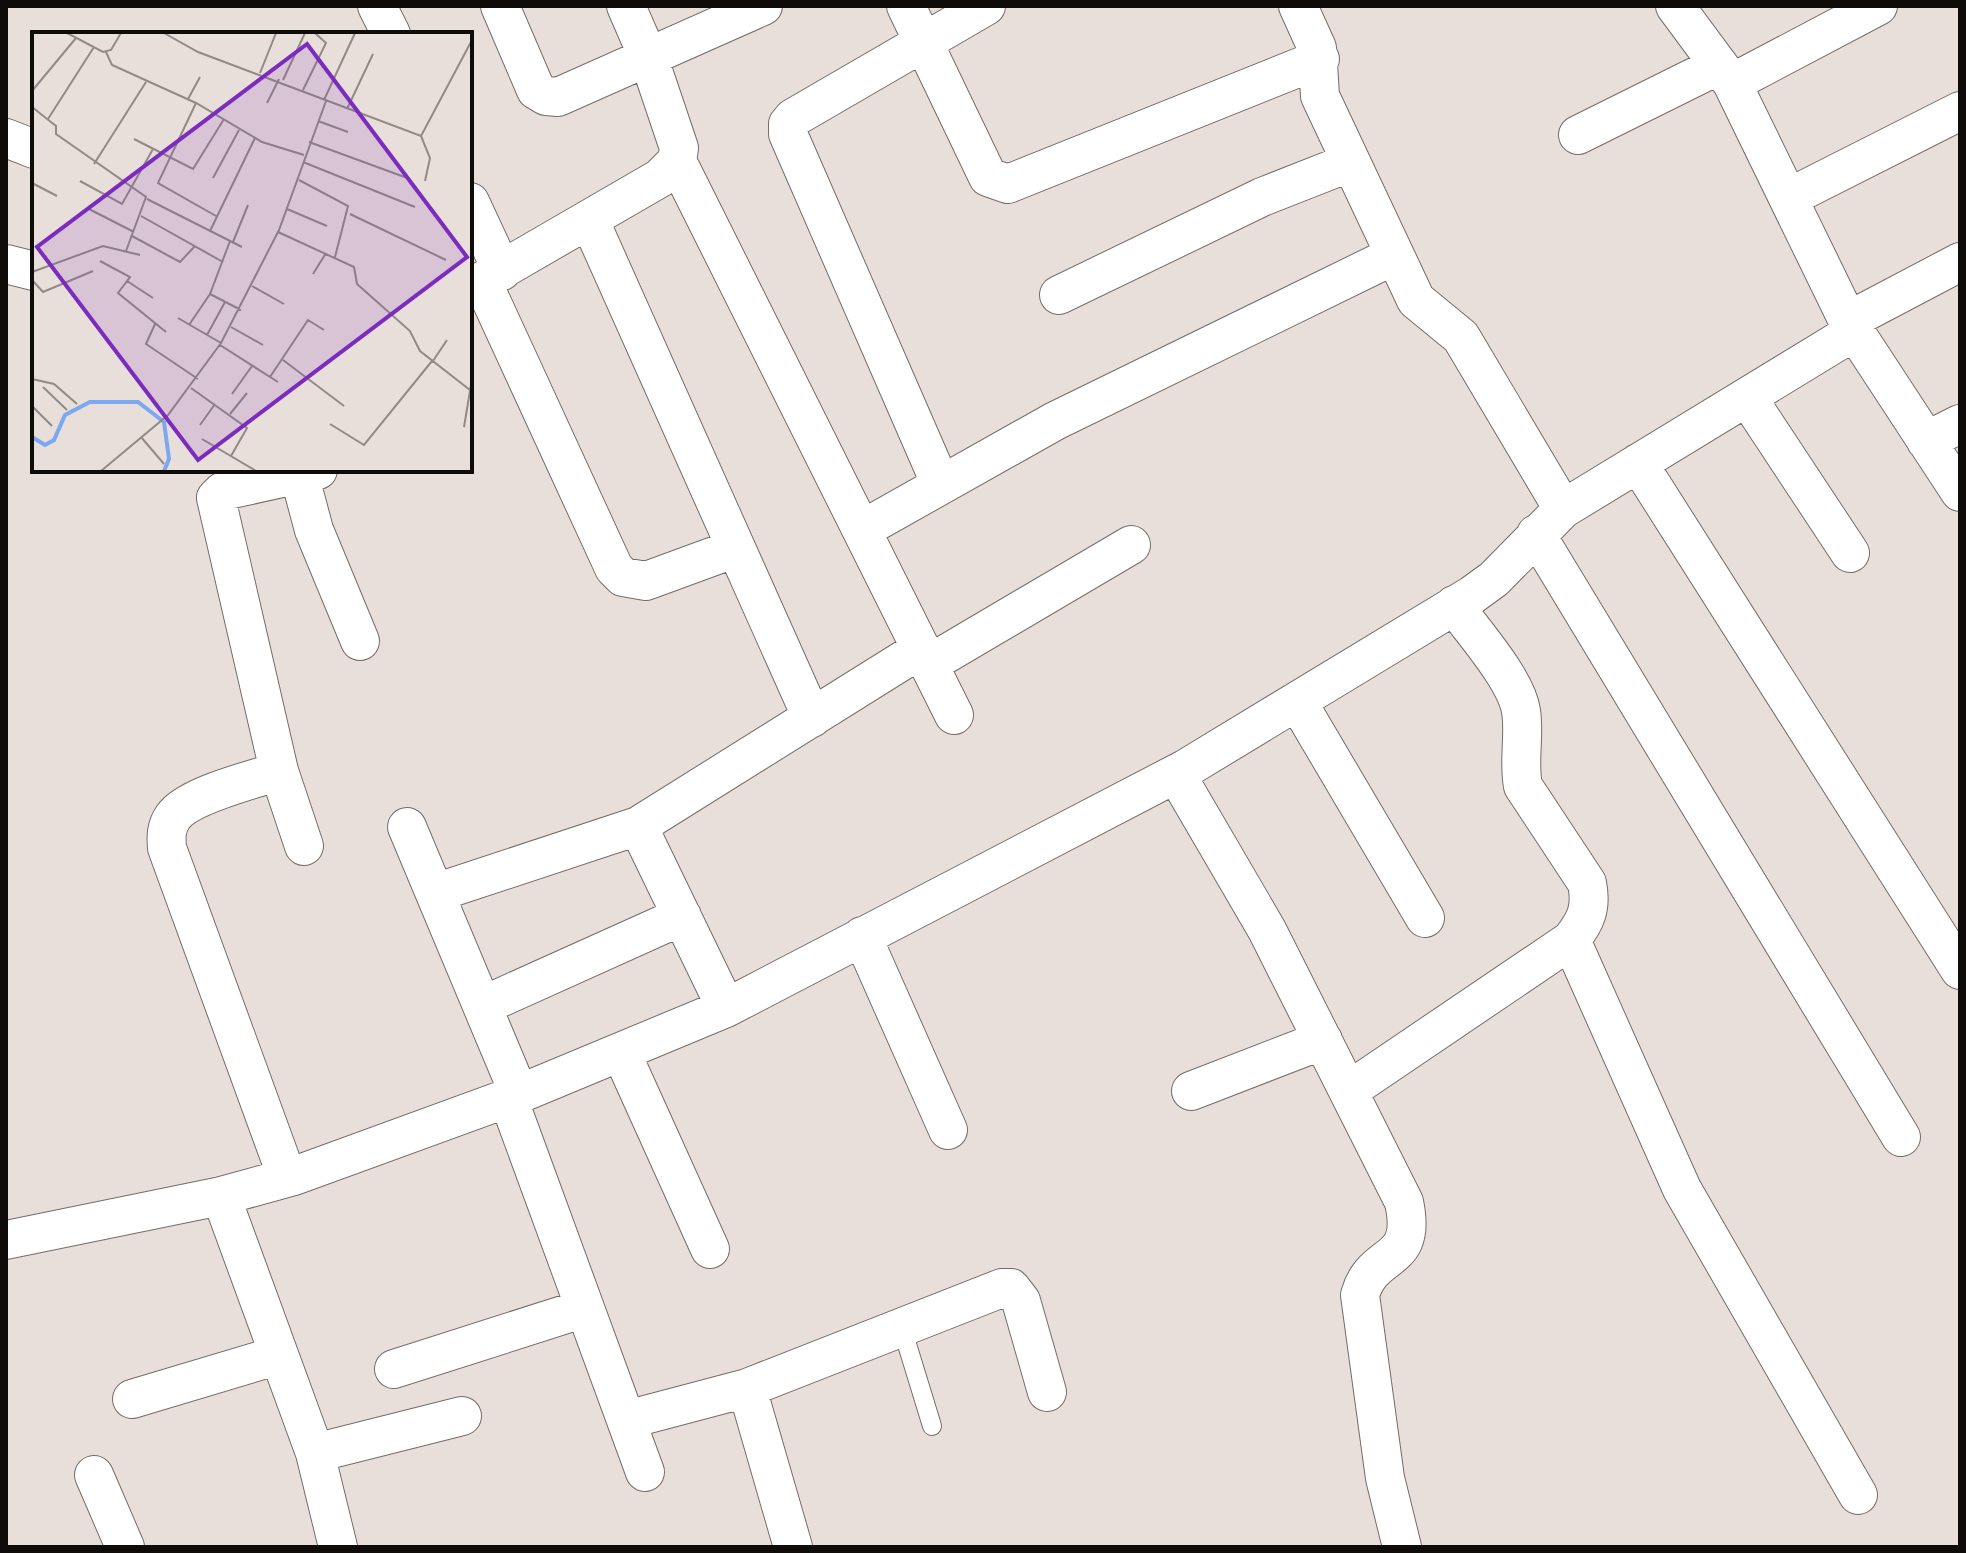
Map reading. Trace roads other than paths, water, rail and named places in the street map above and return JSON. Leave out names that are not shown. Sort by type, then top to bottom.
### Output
[{"type":"street","points":[[377,6],[390,32]]},
{"type":"street","points":[[500,6],[536,90],[546,96],[570,93],[763,6]]},
{"type":"street","points":[[626,6],[649,59],[679,148],[677,161],[954,715]]},
{"type":"street","points":[[906,6],[988,177],[1008,184],[1320,59]]},
{"type":"street","points":[[941,485],[788,134],[788,124],[793,118],[986,6]]},
{"type":"street","points":[[1298,6],[1320,59],[1320,96],[1416,300],[1461,337],[1549,521],[1901,1137]]},
{"type":"street","points":[[1675,6],[1726,74],[1851,326],[1960,492]]},
{"type":"street","points":[[1578,135],[1726,74],[1878,6]]},
{"type":"street","points":[[1788,198],[1960,111]]},
{"type":"street","points":[[6,138],[32,148]]},
{"type":"street","points":[[485,280],[660,178],[677,161]]},
{"type":"street","points":[[1059,295],[1262,197],[1351,162]]},
{"type":"street","points":[[472,212],[485,280],[614,568],[623,577],[646,581],[736,548]]},
{"type":"street","points":[[589,219],[812,718]]},
{"type":"street","points":[[863,529],[1055,421],[1395,255]]},
{"type":"street","points":[[12,1240],[221,1196],[287,1177],[514,1096],[726,1008],[1176,774],[1297,701],[1494,579],[1549,521],[1747,397],[1851,326],[1960,262]]},
{"type":"street","points":[[6,264],[32,270]]},
{"type":"street","points":[[1747,397],[1850,553]]},
{"type":"street","points":[[1926,441],[1960,424]]},
{"type":"street","points":[[1638,463],[1960,970]]},
{"type":"street","points":[[304,846],[279,771],[216,498],[223,491],[309,472],[314,530],[360,641]]},
{"type":"street","points":[[435,893],[638,826],[812,718],[1131,545]]},
{"type":"street","points":[[1348,1091],[1571,940],[1585,922],[1591,902],[1587,883],[1523,786],[1519,769],[1521,709],[1513,689],[1454,605]]},
{"type":"street","points":[[1297,701],[1425,918]]},
{"type":"street","points":[[279,771],[189,803],[174,816],[166,832],[167,848],[287,1177]]},
{"type":"street","points":[[1176,774],[1267,930],[1404,1202],[1409,1226],[1405,1243],[1370,1273],[1360,1295],[1385,1478],[1402,1547]]},
{"type":"street","points":[[638,826],[726,1008]]},
{"type":"street","points":[[407,827],[482,1006],[585,1308],[645,1472]]},
{"type":"street","points":[[482,1006],[682,916]]},
{"type":"street","points":[[862,936],[948,1130]]},
{"type":"street","points":[[1571,940],[1682,1189],[1858,1495]]},
{"type":"street","points":[[1191,1091],[1323,1040]]},
{"type":"street","points":[[621,1052],[710,1249]]},
{"type":"street","points":[[221,1196],[315,1453],[338,1547]]},
{"type":"street","points":[[626,1420],[747,1388],[1011,1288],[1021,1301],[1047,1392]]},
{"type":"street","points":[[394,1369],[585,1308]]},
{"type":"street","points":[[132,1399],[279,1355]]},
{"type":"street","points":[[747,1388],[793,1547]]},
{"type":"street","points":[[315,1453],[462,1416]]},
{"type":"street","points":[[94,1475],[125,1547]]},
{"type":"lane","points":[[902,1328],[932,1426]]}]
